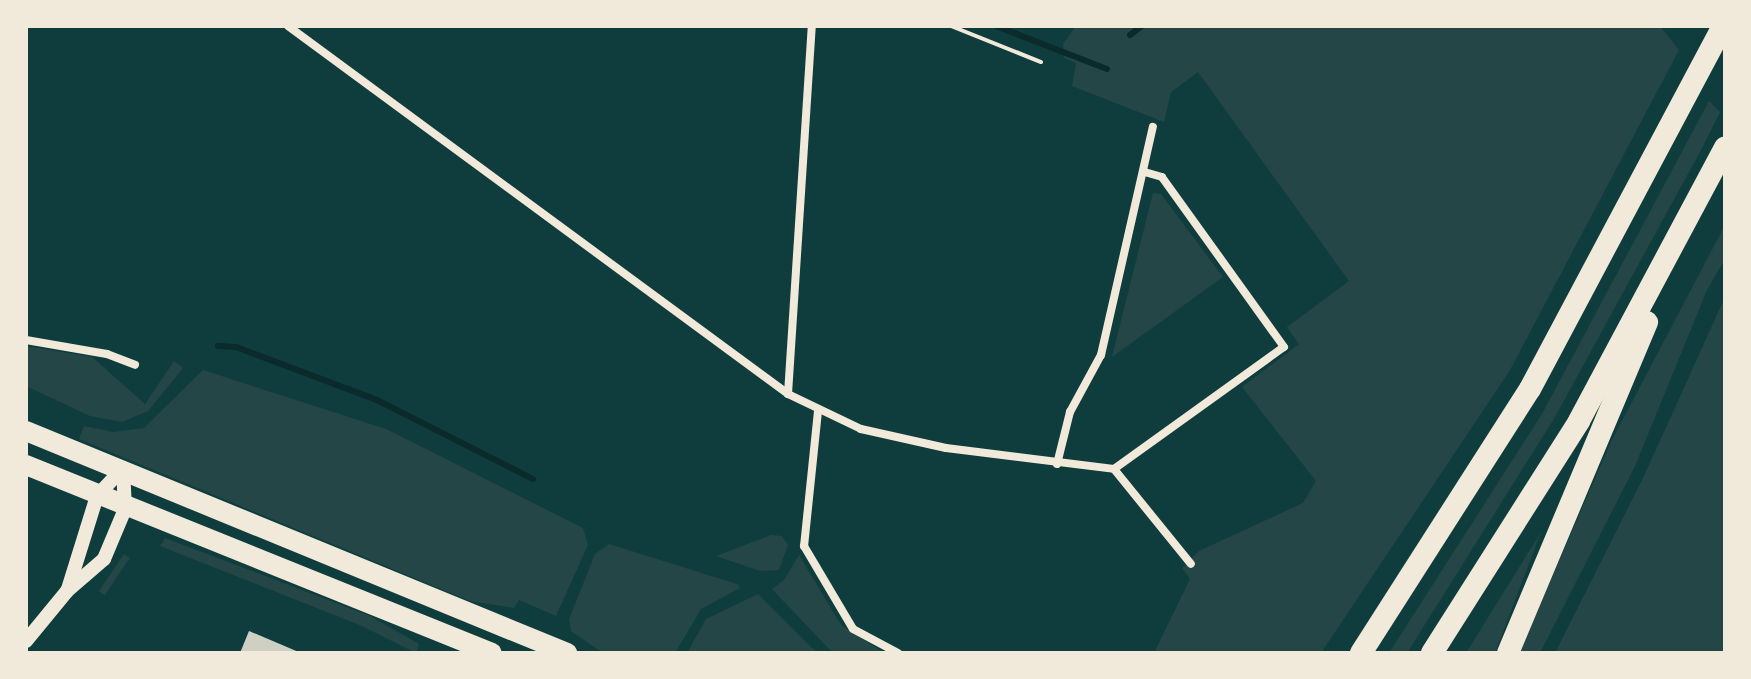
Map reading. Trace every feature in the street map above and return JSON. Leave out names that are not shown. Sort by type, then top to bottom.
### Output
[{"type":"highway","points":[[1361,653],[1530,389],[1723,26]]},
{"type":"highway","points":[[1432,653],[1579,421],[1683,231],[1722,152]]},
{"type":"highway","points":[[1508,653],[1683,231]]},
{"type":"main road","points":[[26,431],[123,468],[567,653]]},
{"type":"main road","points":[[26,465],[125,509],[492,653]]},
{"type":"street","points":[[288,26],[788,394],[861,429],[1057,464],[1114,469],[1284,347],[1162,177],[1144,172]]},
{"type":"street","points":[[788,394],[812,26]]},
{"type":"street","points":[[1057,464],[1070,412],[1101,355],[1153,127]]},
{"type":"street","points":[[26,340],[107,354],[135,365]]},
{"type":"street","points":[[818,411],[804,546],[853,629],[898,653]]},
{"type":"street","points":[[67,591],[97,496],[123,468]]},
{"type":"street","points":[[26,641],[67,591],[104,559],[125,509],[123,468]]},
{"type":"street","points":[[1114,469],[1191,564]]},
{"type":"path","points":[[951,26],[1041,62]]},
{"type":"shaded area","points":[[1076,26],[1660,26],[1679,50],[1510,370],[1321,653],[1154,653],[1190,579],[1182,568],[1199,551],[1303,503],[1316,481],[1242,387],[1299,344],[1287,327],[1349,281],[1198,72],[1171,92],[1164,122],[1072,86],[1076,63],[1064,58],[1063,44]]},
{"type":"shaded area","points":[[1709,101],[1720,112],[1555,417],[1407,653],[1389,653],[1542,414]]},
{"type":"shaded area","points":[[1153,193],[1161,194],[1223,277],[1112,357]]},
{"type":"shaded area","points":[[1725,225],[1725,259],[1707,290],[1635,466],[1540,653],[1519,653],[1611,442]]},
{"type":"shaded area","points":[[1725,297],[1725,653],[1555,653],[1644,476]]},
{"type":"shaded area","points":[[26,346],[92,357],[145,404],[174,361],[183,368],[148,411],[122,422],[90,416],[26,386]]},
{"type":"shaded area","points":[[203,370],[386,429],[583,528],[588,545],[556,616],[519,600],[514,608],[470,601],[79,439],[84,426],[113,432],[144,428]]},
{"type":"shaded area","points":[[1541,532],[1495,653],[1466,653]]},
{"type":"shaded area","points":[[771,535],[782,536],[788,545],[779,570],[760,571],[716,556]]},
{"type":"shaded area","points":[[165,538],[370,616],[419,644],[416,653],[362,626],[160,546]]},
{"type":"shaded area","points":[[609,544],[737,584],[740,588],[701,609],[675,653],[603,653],[571,631],[569,619],[595,554]]},
{"type":"shaded area","points":[[124,554],[130,558],[105,595],[99,591]]},
{"type":"shaded area","points":[[799,555],[841,625],[884,653],[833,653],[772,589],[784,580]]},
{"type":"shaded area","points":[[758,594],[817,653],[687,653],[706,619]]},
{"type":"pier","points":[[1693,26],[1725,26],[1725,67],[1692,29]]},
{"type":"building","points":[[249,631],[301,653],[240,653]]},
{"type":"waterway","points":[[996,26],[1107,69]]},
{"type":"waterway","points":[[1130,35],[1142,26]]},
{"type":"waterway","points":[[218,346],[236,347],[377,400],[533,479]]}]
